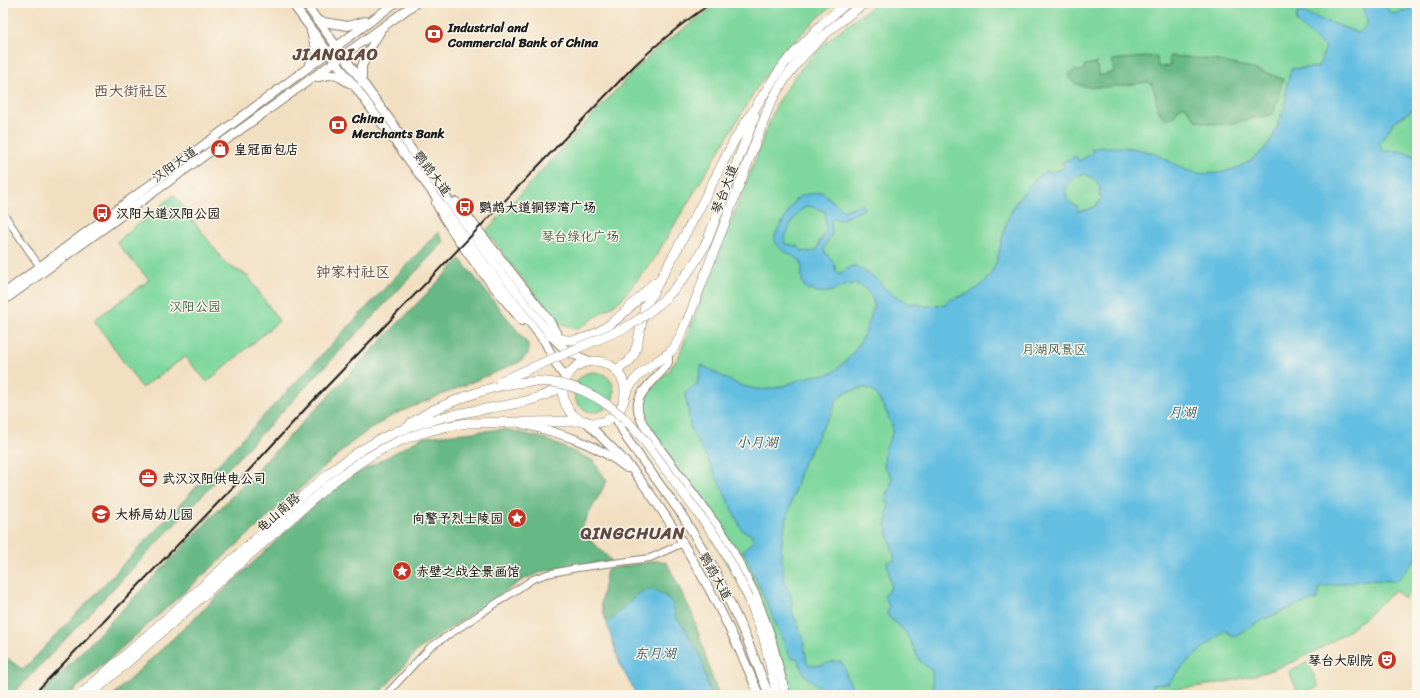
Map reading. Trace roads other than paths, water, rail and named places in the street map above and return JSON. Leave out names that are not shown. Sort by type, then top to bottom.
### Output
[{"type":"highway","name":"琴台大道","points":[[615,369],[616,370],[629,362],[634,354],[645,307],[698,211],[734,141],[785,63],[822,24],[847,3]]},
{"type":"highway","name":"琴台大道","points":[[625,396],[628,387],[633,381],[674,348],[689,317],[773,98],[806,53],[827,32],[865,3]]},
{"type":"highway","points":[[398,431],[431,411],[621,330],[642,318],[663,301],[687,274],[702,251],[763,96]]},
{"type":"highway","points":[[552,339],[571,341],[580,339],[605,327],[630,307],[662,275]]},
{"type":"highway","points":[[398,431],[450,416],[553,393],[565,382],[576,367],[589,361],[603,362],[615,369],[625,386],[625,396],[619,410],[612,416],[604,421],[586,421],[578,418],[568,408],[563,395],[565,382]]},
{"type":"highway","points":[[456,400],[490,388],[513,383],[530,381],[549,382],[581,390],[595,397],[611,407],[631,424],[718,540],[726,554],[749,598],[764,639],[777,695]]},
{"type":"highway","name":"龟山南路","points":[[90,695],[313,498],[337,479],[390,444],[410,436],[448,425],[491,422],[520,423],[586,421]]},
{"type":"highway","name":"龟山南路","points":[[80,695],[323,480],[361,451],[398,431]]},
{"type":"main road","name":"鹦鹉大道","points":[[292,3],[336,62],[360,86]]},
{"type":"main road","name":"鹦鹉大道","points":[[305,3],[343,57],[360,86],[430,181],[487,267],[552,339],[568,352],[589,361]]},
{"type":"main road","name":"汉阳大道","points":[[3,294],[395,3]]},
{"type":"main road","name":"汉阳大道","points":[[3,301],[416,3]]},
{"type":"main road","points":[[317,21],[348,26],[375,17]]},
{"type":"main road","points":[[303,72],[309,66],[316,53],[309,26]]},
{"type":"main road","points":[[310,80],[335,74],[360,86],[362,66],[371,47],[383,28]]},
{"type":"main road","points":[[430,181],[457,202],[549,320],[552,339]]},
{"type":"main road","name":"鹦鹉大道","points":[[552,339],[557,366],[565,382]]},
{"type":"main road","points":[[668,354],[668,362],[666,366],[641,394],[638,404],[639,416],[650,434],[726,538],[756,596],[770,634],[786,695]]},
{"type":"main road","name":"鹦鹉大道","points":[[619,410],[618,420],[621,429],[633,450],[682,515],[712,564],[746,637],[770,695]]},
{"type":"main road","points":[[586,421],[595,432],[621,456],[638,477]]},
{"type":"main road","points":[[520,423],[550,430],[598,449],[614,458],[638,477]]},
{"type":"main road","name":"鹦鹉大道","points":[[638,477],[683,543],[710,588],[759,695]]},
{"type":"street","points":[[3,213],[40,267]]},
{"type":"street","points":[[386,695],[429,648],[533,579],[547,574],[577,568],[650,558],[683,543]]},
{"type":"water","name":"月湖","points":[[1361,3],[1384,3],[1391,14],[1408,11],[1410,3],[1417,3],[1417,107],[1393,123],[1379,144],[1383,151],[1399,151],[1417,156],[1417,558],[1397,581],[1366,580],[1320,587],[1318,599],[1295,606],[1274,615],[1234,637],[1225,630],[1187,662],[1168,684],[1154,684],[1149,695],[938,695],[933,688],[932,671],[920,661],[906,633],[887,615],[889,606],[884,596],[891,587],[887,562],[895,560],[886,525],[889,502],[886,501],[887,491],[890,491],[892,477],[884,466],[885,450],[892,434],[892,425],[884,407],[872,389],[864,388],[854,390],[845,393],[836,400],[833,411],[801,468],[783,533],[781,553],[784,579],[791,596],[792,611],[803,637],[807,663],[819,665],[837,661],[842,663],[845,668],[846,677],[850,682],[855,695],[827,695],[820,687],[806,677],[797,658],[791,658],[743,550],[754,541],[752,535],[742,530],[691,429],[685,393],[697,384],[702,365],[742,386],[757,389],[772,389],[812,376],[828,374],[840,367],[846,361],[861,340],[874,307],[874,303],[868,292],[857,284],[848,285],[830,292],[820,292],[808,289],[802,281],[802,267],[800,261],[783,251],[775,240],[775,235],[795,200],[803,195],[822,192],[843,210],[862,204],[864,209],[840,220],[833,218],[831,220],[832,234],[825,245],[824,250],[825,253],[832,259],[837,273],[841,273],[852,266],[856,266],[875,278],[889,292],[908,303],[928,306],[947,305],[947,301],[973,291],[986,280],[998,258],[1006,225],[1012,209],[1022,194],[1040,175],[1047,170],[1049,173],[1064,168],[1062,162],[1076,156],[1079,161],[1093,153],[1091,149],[1105,147],[1125,147],[1151,153],[1162,157],[1183,169],[1201,173],[1213,174],[1238,167],[1250,161],[1260,153],[1274,134],[1284,108],[1286,87],[1291,69],[1318,67],[1326,48],[1296,22],[1298,11],[1359,33],[1368,23]],"holes":[[[1083,174],[1091,177],[1097,182],[1100,193],[1099,197],[1102,198],[1091,208],[1077,211],[1078,207],[1072,204],[1068,199],[1066,189],[1071,179]],[[809,206],[825,211],[826,233],[820,241],[817,250],[810,252],[802,251],[798,246],[785,244],[784,240],[796,215],[804,208]]]},
{"type":"water","name":"东月湖","points":[[649,590],[663,595],[672,602],[676,618],[687,631],[692,643],[700,654],[710,695],[637,695],[621,667],[607,624],[637,595]]},
{"type":"railway","points":[[33,695],[634,66],[691,17],[712,3]]},
{"type":"place","name":"Industrial and Commercial Bank of China","points":[[434,34]]},
{"type":"place","name":"China Merchants Bank","points":[[338,125]]},
{"type":"place","name":"皇冠面包店","points":[[220,149]]},
{"type":"place","name":"鹦鹉大道铜锣湾广场","points":[[465,207]]},
{"type":"place","name":"汉阳大道汉阳公园","points":[[102,213]]},
{"type":"place","name":"武汉汉阳供电公司","points":[[148,478]]},
{"type":"place","name":"大桥局幼儿园","points":[[101,514]]},
{"type":"place","name":"向警予烈士陵园","points":[[517,518]]},
{"type":"place","name":"赤壁之战全景画馆","points":[[402,571]]},
{"type":"place","name":"琴台大剧院","points":[[1387,660]]},
{"type":"district","name":"JIANQIAO","points":[[336,54]]},
{"type":"district","name":"西大街社区","points":[[131,91]]},
{"type":"district","name":"钟家村社区","points":[[353,272]]},
{"type":"district","name":"QINGCHUAN","points":[[633,533]]},
{"type":"park label","name":"琴台绿化广场","points":[[580,236]]},
{"type":"park label","name":"汉阳公园","points":[[195,306]]},
{"type":"park label","name":"月湖风景区","points":[[1054,349]]},
{"type":"water label","name":"小月湖","points":[[757,442]]}]
